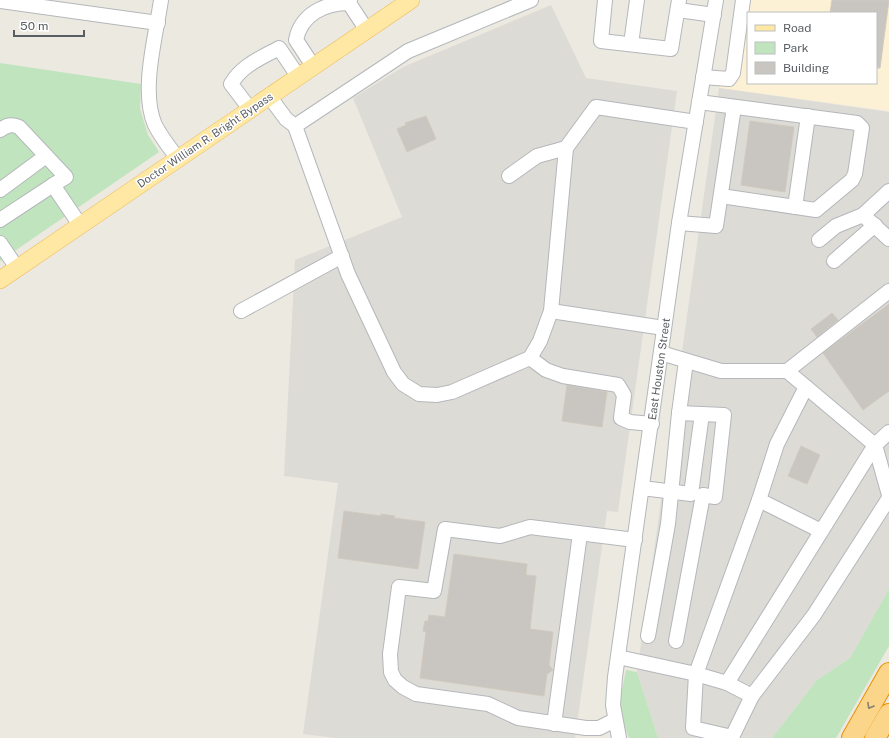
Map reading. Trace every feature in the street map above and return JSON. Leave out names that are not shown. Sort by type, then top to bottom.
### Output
[{"type":"highway","points":[[852,738],[889,673]]},
{"type":"highway","points":[[875,738],[889,714]]},
{"type":"main road","name":"Doctor William R. Bright Bypass","points":[[0,280],[366,29],[411,0]]},
{"type":"street","points":[[161,0],[149,80],[149,105],[156,126],[178,158]]},
{"type":"street","points":[[295,126],[408,51],[531,0]]},
{"type":"street","points":[[605,0],[601,41],[671,49],[678,5],[714,15]]},
{"type":"street","points":[[631,44],[637,0]]},
{"type":"street","name":"East Houston Street","points":[[619,738],[615,720],[614,691],[618,657],[652,424],[679,223],[716,0]]},
{"type":"street","points":[[703,77],[729,80],[733,73],[743,32],[743,0]]},
{"type":"street","points":[[0,1],[158,23]]},
{"type":"street","points":[[313,66],[296,40],[298,30],[312,14],[329,4],[349,2],[366,29]]},
{"type":"street","points":[[250,109],[231,84],[237,73],[253,61],[279,48],[298,76]]},
{"type":"street","points":[[269,96],[286,119],[295,126],[342,256],[394,372],[403,384],[419,394],[437,395],[452,392],[530,358],[540,341],[551,311],[566,148],[596,107],[696,122]]},
{"type":"street","points":[[699,102],[857,123],[862,128],[855,174],[852,180],[816,210],[721,196]]},
{"type":"street","points":[[679,223],[716,226],[734,107]]},
{"type":"street","points":[[795,207],[808,116]]},
{"type":"street","points":[[0,130],[5,126],[12,125],[19,127],[66,177],[2,216]]},
{"type":"street","points":[[509,176],[537,156],[566,148]]},
{"type":"street","points":[[0,190],[46,156]]},
{"type":"street","points":[[53,185],[80,226]]},
{"type":"street","points":[[819,240],[836,226],[863,214],[889,191]]},
{"type":"street","points":[[863,214],[889,239]]},
{"type":"street","points":[[834,260],[875,225]]},
{"type":"street","points":[[0,243],[17,268]]},
{"type":"street","points":[[241,311],[342,256]]},
{"type":"street","points":[[661,353],[721,371],[787,371],[889,291]]},
{"type":"street","points":[[551,311],[664,328]]},
{"type":"street","points":[[530,358],[546,370],[563,376],[618,385],[624,394],[621,418],[630,422],[652,424]]},
{"type":"street","points":[[648,636],[668,524],[679,413],[686,361]]},
{"type":"street","points":[[787,371],[875,445],[889,496],[814,615],[752,696],[732,737],[693,728],[696,674],[759,500],[777,444],[806,387]]},
{"type":"street","points":[[642,488],[715,497],[724,415],[679,413]]},
{"type":"street","points":[[676,641],[697,495],[702,414]]},
{"type":"street","points":[[727,683],[875,445],[889,432]]},
{"type":"street","points":[[759,500],[821,531]]},
{"type":"street","points":[[615,720],[598,728],[554,724],[518,718],[488,704],[416,694],[395,680],[391,672],[390,654],[399,587],[434,591],[445,529],[500,536],[530,528],[635,540]]},
{"type":"street","points":[[554,724],[580,534]]},
{"type":"street","points":[[618,657],[696,674],[727,683],[752,696]]},
{"type":"shaded area","points":[[738,0],[889,0],[889,111],[719,88],[728,73]]},
{"type":"shaded area","points":[[551,5],[586,78],[677,91],[618,512],[607,511],[575,738],[335,738],[303,734],[338,483],[284,476],[295,260],[402,217],[353,98],[403,67]]},
{"type":"shaded area","points":[[719,88],[889,112],[889,589],[850,658],[817,680],[772,738],[658,738],[637,672]]},
{"type":"green space","points":[[0,63],[141,84],[140,109],[148,135],[159,152],[0,261]]},
{"type":"green space","points":[[889,589],[889,646],[836,738],[772,738],[817,680],[850,658]]},
{"type":"green space","points":[[626,670],[637,672],[658,738],[629,738],[618,710]]},
{"type":"building","points":[[832,0],[889,0],[880,68],[877,68],[877,12],[830,12]]},
{"type":"building","points":[[426,116],[436,139],[407,152],[397,129],[406,125],[405,123]]},
{"type":"building","points":[[750,121],[794,127],[785,192],[741,185]]},
{"type":"building","points":[[889,304],[889,391],[863,410],[823,353]]},
{"type":"building","points":[[832,313],[838,320],[817,337],[811,329]]},
{"type":"building","points":[[567,385],[607,392],[602,427],[562,421]]},
{"type":"building","points":[[801,446],[820,455],[807,484],[788,476]]},
{"type":"building","points":[[344,511],[381,516],[381,514],[395,516],[394,518],[425,522],[418,569],[338,558]]},
{"type":"building","points":[[454,554],[527,564],[526,575],[536,576],[530,629],[553,632],[549,665],[553,670],[547,674],[544,696],[420,678],[426,632],[423,631],[425,621],[428,621],[429,615],[445,617]]}]
